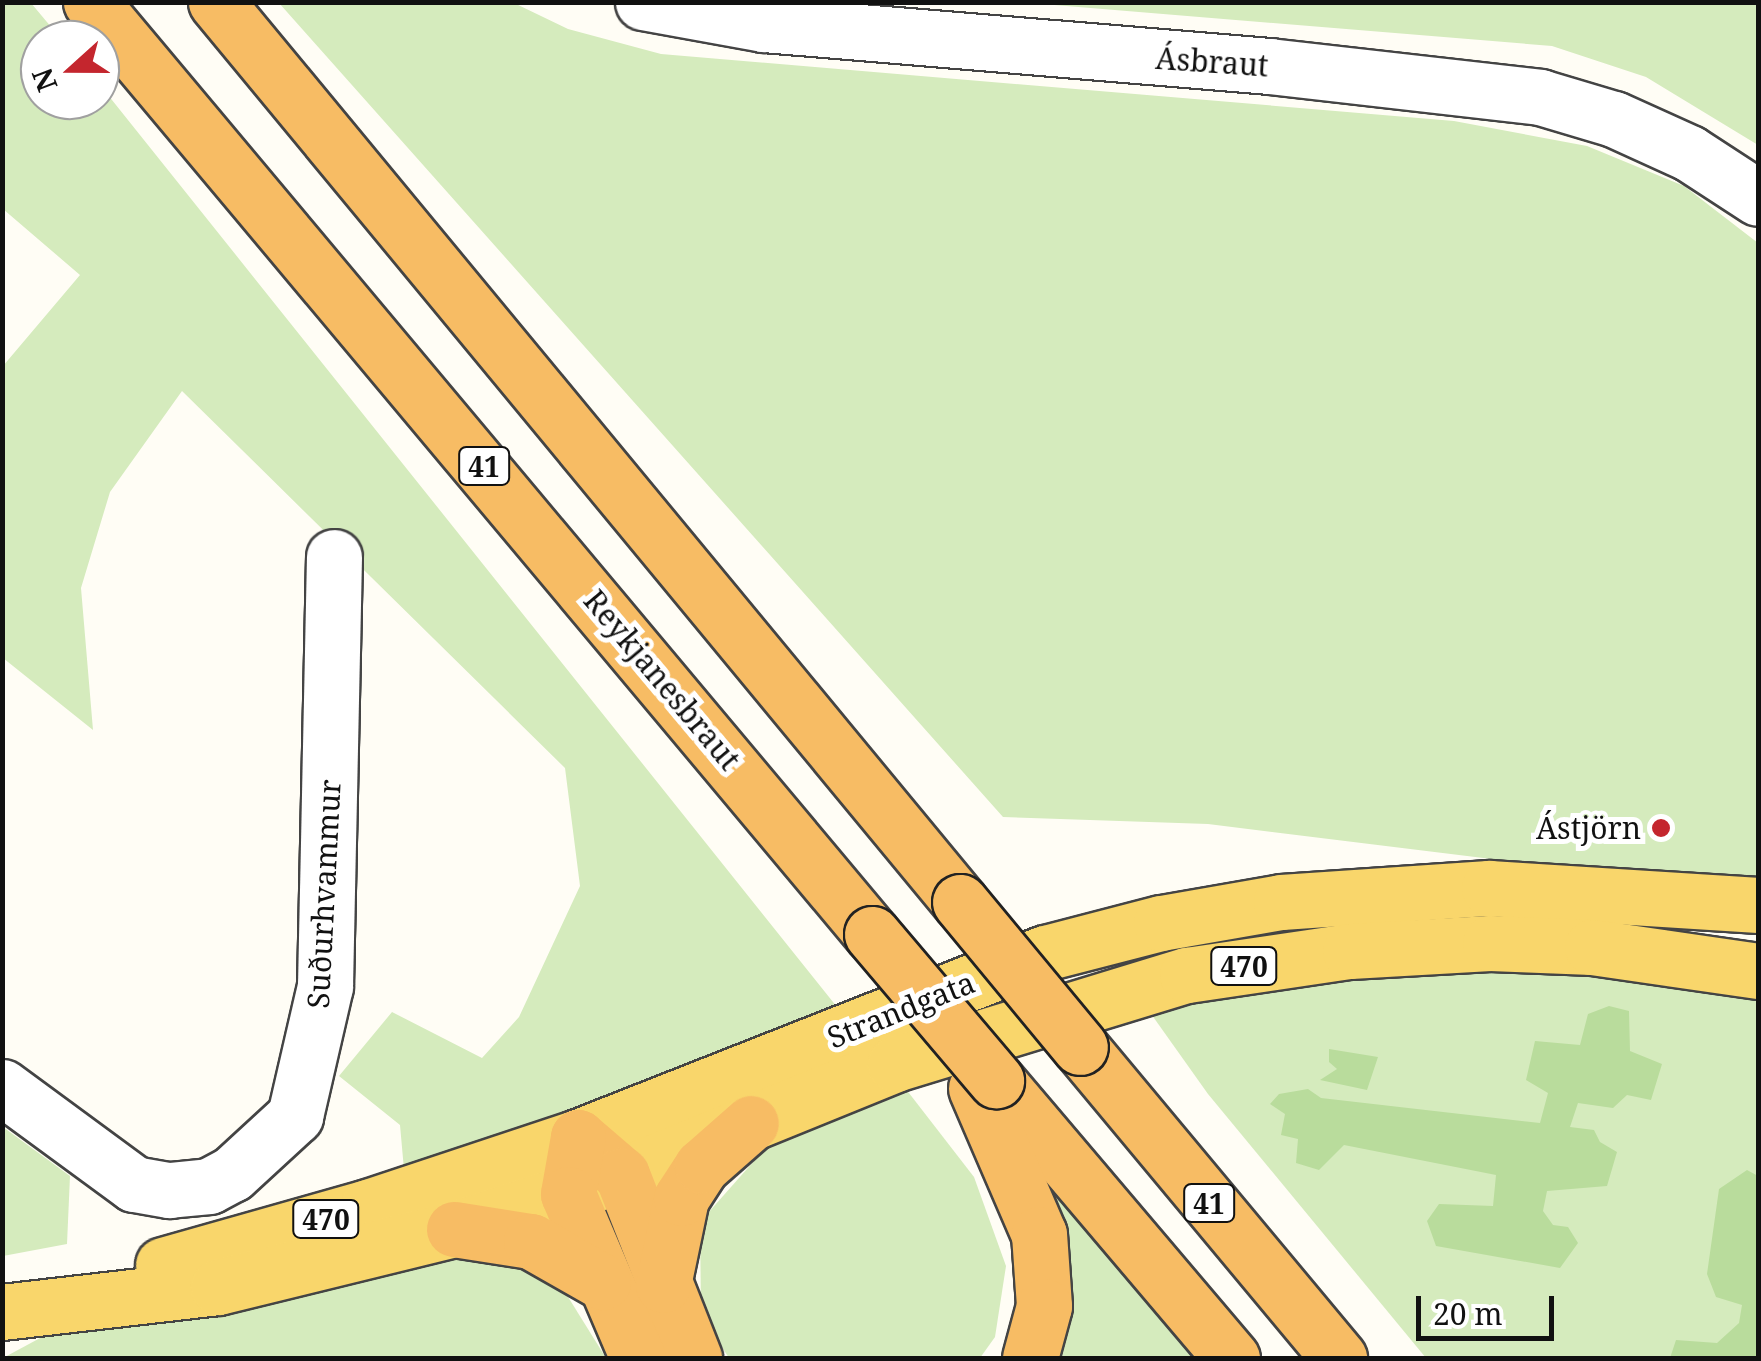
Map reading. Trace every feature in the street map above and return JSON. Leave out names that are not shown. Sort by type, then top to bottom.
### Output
[{"type":"highway","name":"Reykjanesbraut","points":[[91,2],[938,1013],[986,1084],[1232,1358]]},
{"type":"highway","name":"41","points":[[216,2],[1338,1358]]},
{"type":"highway","points":[[986,1084],[1039,1234],[1044,1306],[1030,1358]]},
{"type":"highway","points":[[662,1288],[681,1198],[702,1166],[752,1123]]},
{"type":"highway","points":[[578,1137],[622,1175],[662,1288],[694,1358]]},
{"type":"highway","points":[[578,1137],[568,1194],[638,1358]]},
{"type":"highway","points":[[454,1229],[532,1241],[604,1282]]},
{"type":"main road","name":"Strandgata","points":[[76,1300],[175,1260],[368,1207],[578,1137],[1045,953],[1161,924],[1281,902],[1454,889],[1574,889],[1758,905]]},
{"type":"main road","name":"Strandgata","points":[[2,1312],[76,1300],[218,1287],[454,1229],[622,1175],[1050,1012],[1187,975],[1262,963],[1490,943],[1592,947],[1758,970]]},
{"type":"street","name":"Ásbraut","points":[[643,2],[764,24],[1288,68],[1540,97],[1614,118],[1689,153],[1758,198]]},
{"type":"street","name":"Suðurhvammur","points":[[2,1086],[134,1184],[169,1190],[232,1174],[295,1116],[325,986],[334,557]]},
{"type":"green space","points":[[3,3],[31,3],[45,20],[20,20],[20,120],[120,120],[120,110],[837,1007],[405,1181],[400,1125],[339,1076],[392,1012],[482,1058],[519,1017],[580,886],[565,768],[182,391],[110,492],[81,588],[93,730],[3,658],[3,366],[80,275],[3,209]]},
{"type":"green space","points":[[279,3],[514,3],[568,29],[661,54],[1454,121],[1587,146],[1684,186],[1758,243],[1758,892],[1208,824],[1003,817]]},
{"type":"green space","points":[[1030,3],[1758,3],[1758,145],[1646,77],[1552,46]]},
{"type":"green space","points":[[1461,968],[1584,973],[1758,995],[1758,1358],[1426,1358],[1208,1094],[1149,1011],[1258,988]]},
{"type":"green space","points":[[1609,1006],[1629,1011],[1630,1051],[1662,1064],[1651,1100],[1627,1095],[1613,1108],[1578,1103],[1570,1127],[1594,1130],[1600,1142],[1617,1152],[1607,1186],[1547,1191],[1543,1211],[1553,1225],[1568,1227],[1578,1243],[1560,1268],[1436,1246],[1427,1221],[1439,1204],[1493,1206],[1496,1175],[1344,1145],[1319,1170],[1296,1163],[1298,1139],[1281,1135],[1285,1114],[1270,1104],[1279,1094],[1308,1089],[1321,1098],[1540,1123],[1548,1093],[1526,1080],[1535,1041],[1580,1045],[1588,1014]]},
{"type":"green space","points":[[1329,1049],[1378,1057],[1367,1090],[1320,1080],[1337,1069],[1329,1062]]},
{"type":"green space","points":[[902,1084],[974,1177],[1006,1266],[995,1337],[980,1358],[729,1358],[701,1315],[700,1222],[777,1135]]},
{"type":"green space","points":[[3,1127],[70,1176],[67,1244],[3,1256]]},
{"type":"green space","points":[[1747,1170],[1758,1176],[1758,1358],[1670,1358],[1676,1340],[1717,1343],[1739,1323],[1742,1305],[1716,1297],[1707,1274],[1719,1189]]},
{"type":"green space","points":[[1051,1180],[1195,1358],[1042,1358],[1063,1247]]},
{"type":"green space","points":[[489,1249],[560,1284],[606,1358],[3,1358],[42,1337]]},
{"type":"place","name":"Ástjörn","points":[[1661,828]]}]
